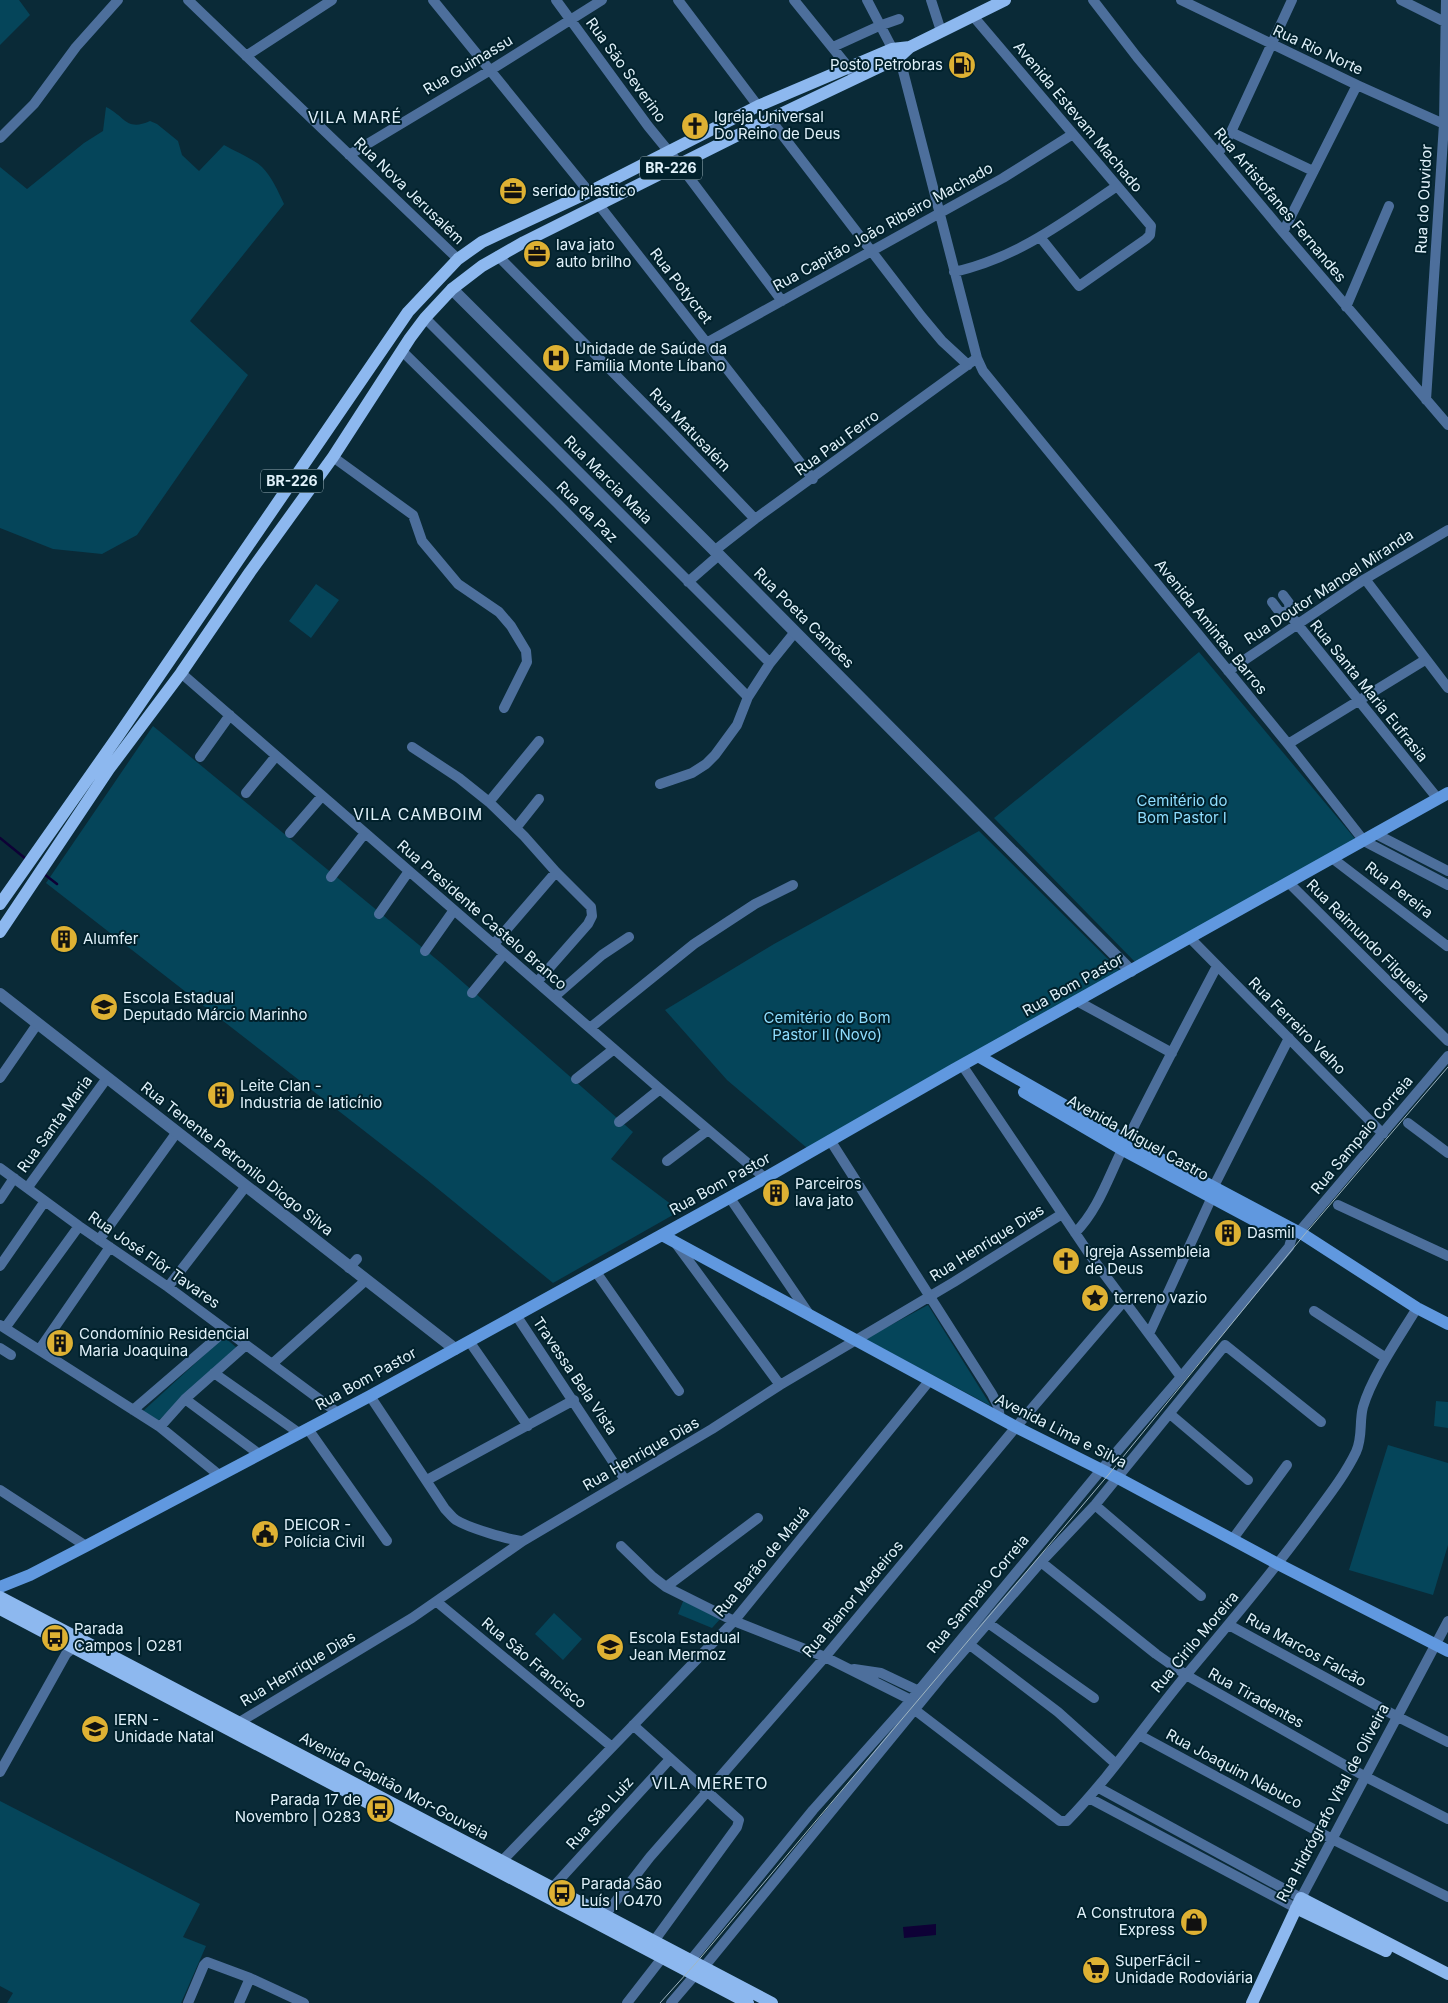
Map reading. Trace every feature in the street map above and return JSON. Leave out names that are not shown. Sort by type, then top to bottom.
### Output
[{"type":"main road","name":"BR-226","points":[[0,932],[109,769],[181,673],[250,572],[333,457],[362,410],[425,318],[452,289],[498,256],[770,119],[853,73],[973,16],[991,4],[1005,0]]},
{"type":"main road","name":"BR-226","points":[[0,904],[118,736],[408,312],[458,259],[482,242],[589,192],[758,106],[853,73]]},
{"type":"main road","points":[[348,399],[362,410]]},
{"type":"main road","name":"Rua Bom Pastor","points":[[0,1586],[30,1575],[370,1396],[730,1198],[970,1060],[1288,882],[1364,842],[1443,796]]},
{"type":"main road","name":"Avenida Miguel Castro","points":[[970,1060],[1005,1076],[1125,1145],[1277,1228]]},
{"type":"main road","points":[[1277,1228],[1296,1231],[1417,1308],[1448,1324]]},
{"type":"main road","name":"Avenida Lima e Silva","points":[[662,1235],[1016,1427],[1118,1478],[1232,1540],[1448,1651]]},
{"type":"main road","name":"Avenida Capitão Mor-Gouveia","points":[[0,1597],[169,1692],[614,1926],[662,1958],[699,1971],[772,2003]]},
{"type":"main road","name":"Avenida Capitão Mor-Gouveia","points":[[0,1609],[74,1647],[238,1723],[605,1915],[614,1926],[654,1941],[690,1960],[699,1971],[748,2003]]},
{"type":"main road","points":[[1299,1903],[1448,1974]]},
{"type":"main road","points":[[1299,1903],[1448,1984]]},
{"type":"main road","name":"Rua Hidrógrafo Vital de Oliveira","points":[[1252,2003],[1299,1903]]},
{"type":"street","points":[[0,138],[34,104],[76,47],[118,0]]},
{"type":"street","name":"Rua Nova Jerusalém","points":[[188,0],[458,259]]},
{"type":"street","points":[[246,56],[332,0]]},
{"type":"street","points":[[433,0],[589,192]]},
{"type":"street","name":"Rua São Severino","points":[[556,0],[668,152],[782,301]]},
{"type":"street","name":"Rua Guimassu","points":[[349,155],[489,71],[602,0]]},
{"type":"street","points":[[678,0],[758,106]]},
{"type":"street","points":[[794,0],[853,73]]},
{"type":"street","name":"Avenida Amintas Barros","points":[[867,0],[902,67],[938,213],[977,358],[983,371],[1288,744],[1364,842],[1448,885]]},
{"type":"street","points":[[932,0],[941,31]]},
{"type":"street","name":"Rua Artistofanes Fernandes","points":[[1093,0],[1283,232],[1426,400],[1447,422]]},
{"type":"street","name":"Rua Rio Norte","points":[[1181,0],[1357,85],[1444,124]]},
{"type":"street","points":[[1218,154],[1231,132],[1273,45],[1292,0]]},
{"type":"street","points":[[1401,0],[1445,22]]},
{"type":"street","name":"Rua do Ouvidor","points":[[1426,400],[1444,124],[1446,0]]},
{"type":"street","name":"Avenida Estevam Machado","points":[[973,16],[1149,222],[1151,230],[1146,239],[1079,286],[1040,237]]},
{"type":"street","points":[[833,46],[899,19]]},
{"type":"street","points":[[1283,232],[1357,85]]},
{"type":"street","points":[[770,119],[870,251],[937,335],[968,365]]},
{"type":"street","points":[[1231,132],[1313,171]]},
{"type":"street","name":"Rua Capitão João Ribeiro Machado","points":[[706,343],[1003,178],[1073,134]]},
{"type":"street","points":[[954,272],[997,260],[1019,250],[1117,186]]},
{"type":"street","name":"Rua Potycret","points":[[599,205],[813,479]]},
{"type":"street","points":[[1346,307],[1389,206]]},
{"type":"street","name":"Rua Matusalém","points":[[498,256],[668,428],[755,520]]},
{"type":"street","name":"Rua Poeta Camões","points":[[452,289],[717,553],[1131,971]]},
{"type":"street","name":"Rua Marcia Maia","points":[[425,318],[770,663]]},
{"type":"street","name":"Rua da Paz","points":[[402,351],[557,503],[748,697]]},
{"type":"street","name":"Rua Pau Ferro","points":[[688,582],[717,553],[755,520],[977,358]]},
{"type":"street","points":[[333,457],[413,515],[422,541],[458,584],[499,612],[511,626],[526,651],[527,662],[504,708]]},
{"type":"street","name":"Rua Doutor Manoel Miranda","points":[[1228,671],[1365,580],[1448,530]]},
{"type":"street","points":[[1365,580],[1448,688]]},
{"type":"street","points":[[1272,602],[1278,610],[1290,615],[1289,603],[1283,594]]},
{"type":"street","name":"Rua Santa Maria Eufrasia","points":[[1290,615],[1296,625],[1443,796]]},
{"type":"street","points":[[660,784],[692,773],[715,755],[740,719],[748,697],[770,663],[795,632]]},
{"type":"street","points":[[1288,744],[1425,660]]},
{"type":"street","name":"Rua Presidente Castelo Branco","points":[[181,673],[765,1178]]},
{"type":"street","points":[[200,757],[230,715]]},
{"type":"street","points":[[489,802],[539,740]]},
{"type":"street","points":[[412,747],[459,778],[489,802],[592,907],[592,916],[588,924],[537,982]]},
{"type":"street","points":[[246,793],[276,756]]},
{"type":"street","points":[[290,833],[322,796]]},
{"type":"street","points":[[516,828],[538,799]]},
{"type":"street","points":[[331,877],[365,833]]},
{"type":"street","points":[[1376,834],[1448,871]]},
{"type":"street","name":"Rua Pereira","points":[[1332,858],[1448,945]]},
{"type":"street","points":[[379,914],[409,872]]},
{"type":"street","points":[[494,944],[556,872]]},
{"type":"street","name":"Rua Raimundo Filgueira","points":[[1288,882],[1448,1041]]},
{"type":"street","points":[[590,1028],[694,944],[755,904],[793,885]]},
{"type":"street","points":[[425,951],[454,910]]},
{"type":"street","points":[[554,997],[602,955],[629,937]]},
{"type":"street","name":"Rua Ferreiro Velho","points":[[1190,938],[1383,1134]]},
{"type":"street","points":[[472,993],[504,954]]},
{"type":"street","points":[[1075,1233],[1088,1217],[1100,1197],[1217,966]]},
{"type":"street","name":"Rua Tenente Petronilo Diogo Silva","points":[[0,994],[246,1186],[353,1263],[366,1281],[455,1349]]},
{"type":"street","points":[[1077,1001],[1172,1053]]},
{"type":"street","points":[[0,1078],[38,1023]]},
{"type":"street","points":[[1149,1334],[1213,1192],[1289,1038]]},
{"type":"street","points":[[576,1079],[614,1049]]},
{"type":"street","name":"Rua Sampaio Correia","points":[[671,2003],[743,1917],[913,1705],[918,1691],[1289,1247],[1296,1231],[1383,1134],[1448,1056]]},
{"type":"street","points":[[970,1060],[1062,1214],[1181,1377]]},
{"type":"street","name":"Rua Santa Maria","points":[[28,1187],[107,1078]]},
{"type":"street","points":[[619,1122],[660,1089]]},
{"type":"street","points":[[1408,1124],[1448,1153]]},
{"type":"street","points":[[667,1161],[708,1130]]},
{"type":"street","points":[[99,1240],[177,1132]]},
{"type":"street","points":[[830,1140],[992,1394],[998,1406],[1000,1418]]},
{"type":"street","name":"Rua José Flôr Tavares","points":[[0,1168],[79,1226],[168,1287],[338,1413]]},
{"type":"street","points":[[0,1199],[14,1178]]},
{"type":"street","points":[[168,1287],[246,1186]]},
{"type":"street","points":[[730,1198],[811,1317]]},
{"type":"street","points":[[0,1266],[45,1201]]},
{"type":"street","points":[[1338,1205],[1448,1256]]},
{"type":"street","name":"Rua Henrique Dias","points":[[238,1723],[438,1602],[523,1541],[712,1429],[780,1385],[929,1297],[1062,1214]]},
{"type":"street","points":[[79,1226],[2,1327],[160,1427],[219,1475]]},
{"type":"street","points":[[1277,1228],[1288,1240],[1289,1247]]},
{"type":"street","points":[[677,1244],[780,1385]]},
{"type":"street","points":[[39,1350],[110,1247]]},
{"type":"street","points":[[596,1272],[679,1391]]},
{"type":"street","points":[[272,1364],[366,1281]]},
{"type":"street","name":"Rua Bianor Medeiros","points":[[605,1915],[650,1857],[825,1657],[1016,1427],[1124,1301]]},
{"type":"street","name":"Rua Cirilo Moreira","points":[[913,1705],[1062,1821],[1067,1821],[1098,1788],[1186,1676],[1278,1564],[1340,1480],[1357,1450],[1361,1438],[1363,1408],[1386,1358],[1417,1308]]},
{"type":"street","points":[[1314,1311],[1386,1358]]},
{"type":"street","name":"Travessa Bela Vista","points":[[516,1315],[574,1400],[625,1480]]},
{"type":"street","points":[[133,1410],[226,1330]]},
{"type":"street","points":[[469,1340],[528,1426]]},
{"type":"street","points":[[160,1427],[185,1399],[246,1345]]},
{"type":"street","name":"Rua Sampaio Correia","points":[[690,1960],[813,1810],[970,1645],[1041,1562],[1095,1505],[1225,1345],[1321,1422]]},
{"type":"street","points":[[0,1348],[11,1355]]},
{"type":"street","points":[[214,1373],[304,1431],[388,1541]]},
{"type":"street","name":"Rua Barão de Mauá","points":[[502,1861],[734,1621],[930,1380]]},
{"type":"street","points":[[370,1396],[454,1519],[462,1524],[512,1540],[523,1541]]},
{"type":"street","points":[[185,1399],[259,1454]]},
{"type":"street","points":[[427,1480],[574,1400]]},
{"type":"street","points":[[1170,1414],[1248,1480]]},
{"type":"street","points":[[1232,1540],[1287,1465]]},
{"type":"street","points":[[0,1490],[86,1546]]},
{"type":"street","points":[[1095,1505],[1201,1596]]},
{"type":"street","points":[[666,1587],[758,1518]]},
{"type":"street","points":[[620,1546],[666,1587],[734,1621],[825,1657],[913,1705]]},
{"type":"street","name":"Rua Tiradentes","points":[[1041,1562],[1186,1676],[1366,1777],[1448,1819]]},
{"type":"street","name":"Rua São Francisco","points":[[438,1602],[612,1747]]},
{"type":"street","name":"Rua Hidrógrafo Vital de Oliveira","points":[[1299,1903],[1396,1716],[1448,1621]]},
{"type":"street","points":[[988,1622],[1094,1698]]},
{"type":"street","name":"Rua Marcos Falcão","points":[[1229,1625],[1396,1716],[1448,1742]]},
{"type":"street","points":[[970,1645],[1058,1712],[1116,1764]]},
{"type":"street","points":[[0,1772],[66,1654],[74,1647]]},
{"type":"street","points":[[847,1668],[881,1673],[918,1691]]},
{"type":"street","points":[[633,1725],[738,1818],[737,1827],[654,1941]]},
{"type":"street","name":"Rua Joaquim Nabuco","points":[[1139,1735],[1332,1839],[1448,1897]]},
{"type":"street","name":"Rua São Luiz","points":[[552,1888],[670,1759]]},
{"type":"street","points":[[1098,1788],[1299,1903]]},
{"type":"street","points":[[1089,1798],[1299,1903]]},
{"type":"street","points":[[627,2003],[662,1958]]},
{"type":"street","points":[[188,2003],[207,1962],[250,1978],[297,2002]]},
{"type":"street","points":[[239,2003],[250,1978]]},
{"type":"green space","points":[[0,0],[19,0],[30,15],[0,45]]},
{"type":"green space","points":[[106,107],[131,124],[136,125],[150,121],[157,124],[178,141],[182,155],[199,171],[224,145],[249,158],[266,171],[284,204],[190,321],[248,375],[137,535],[102,554],[53,549],[0,528],[0,167],[27,189],[84,143],[103,131]]},
{"type":"green space","points":[[316,584],[339,600],[311,638],[289,621]]},
{"type":"green space","name":"Cemitério do Bom Pastor I","points":[[1199,652],[1357,841],[1135,962],[994,818]]},
{"type":"green space","points":[[153,726],[441,963],[633,1132],[611,1159],[680,1211],[553,1283],[426,1179],[46,883]]},
{"type":"green space","name":"Cemitério do Bom Pastor II (Novo)","points":[[979,831],[1122,973],[807,1148],[727,1080],[665,1010],[774,944]]},
{"type":"green space","points":[[928,1305],[991,1406],[865,1339]]},
{"type":"green space","points":[[224,1337],[237,1348],[157,1422],[142,1412]]},
{"type":"green space","points":[[1436,1401],[1448,1402],[1448,1428],[1434,1426]]},
{"type":"green space","points":[[1388,1445],[1448,1463],[1448,1545],[1433,1595],[1349,1570]]},
{"type":"green space","points":[[684,1599],[722,1617],[712,1628],[678,1614]]},
{"type":"green space","points":[[554,1613],[582,1639],[563,1660],[535,1634]]},
{"type":"green space","points":[[0,1801],[200,1904],[183,1937],[206,1946],[181,2003],[7,2003],[13,1993],[0,1986]]},
{"type":"shaded area","points":[[936,1924],[936,1935],[904,1938],[903,1927]]},
{"type":"waterway","points":[[0,838],[26,859]]},
{"type":"waterway","points":[[44,874],[57,884]]},
{"type":"tram line","points":[[660,2003],[696,1963],[1109,1474],[1304,1235],[1448,1067]]},
{"type":"place","name":"Posto Petrobras","points":[[962,65]]},
{"type":"place","name":"Igreja Universal Do Reino de Deus","points":[[695,126]]},
{"type":"place","name":"serido plastico","points":[[513,191]]},
{"type":"place","name":"lava jato auto brilho","points":[[537,254]]},
{"type":"place","name":"Unidade de Saúde da Família Monte Líbano","points":[[556,358]]},
{"type":"place","name":"Alumfer","points":[[64,939]]},
{"type":"place","name":"Escola Estadual Deputado Márcio Marinho","points":[[104,1007]]},
{"type":"place","name":"Leite Clan - Industria de laticínio","points":[[221,1095]]},
{"type":"place","name":"Parceiros lava jato","points":[[776,1193]]},
{"type":"place","name":"Dasmil","points":[[1228,1233]]},
{"type":"place","name":"Igreja Assembleia de Deus","points":[[1066,1261]]},
{"type":"place","name":"terreno vazio","points":[[1095,1298]]},
{"type":"place","name":"Condomínio Residencial Maria Joaquina","points":[[60,1343]]},
{"type":"place","name":"DEICOR - Polícia Civil","points":[[265,1534]]},
{"type":"place","name":"Parada Campos | O281","points":[[55,1638]]},
{"type":"place","name":"Escola Estadual Jean Mermoz","points":[[610,1647]]},
{"type":"place","name":"IERN - Unidade Natal","points":[[95,1729]]},
{"type":"place","name":"Parada 17 de Novembro | O283","points":[[380,1809]]},
{"type":"place","name":"Parada São Luís | O470","points":[[562,1893]]},
{"type":"place","name":"A Construtora Express","points":[[1194,1922]]},
{"type":"place","name":"SuperFácil - Unidade Rodoviária","points":[[1096,1970]]},
{"type":"district","name":"VILA MARÉ","points":[[355,117]]},
{"type":"district","name":"VILA CAMBOIM","points":[[418,814]]},
{"type":"district","name":"VILA MERETO","points":[[710,1783]]}]
